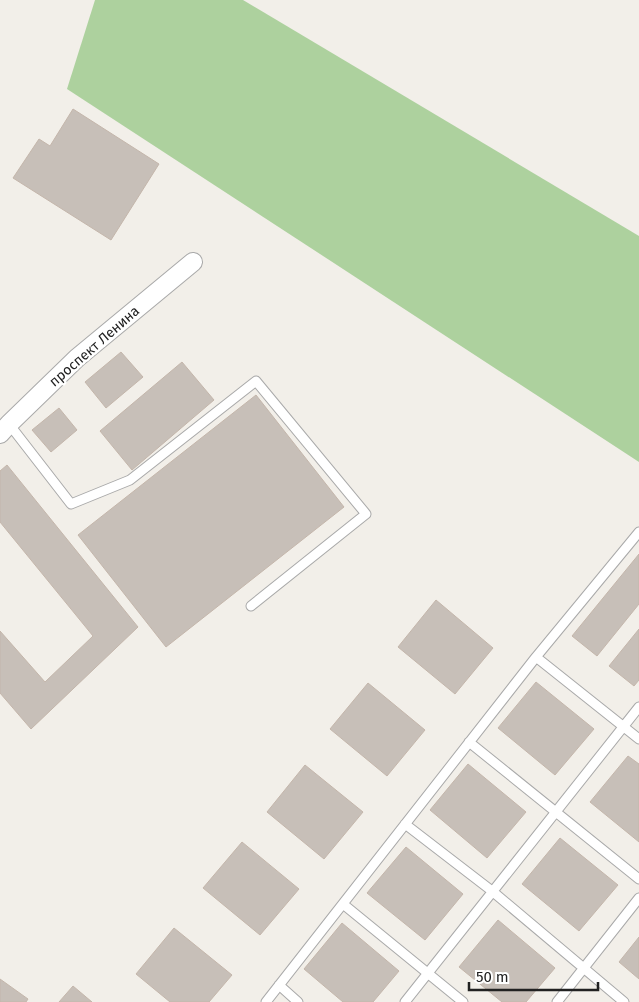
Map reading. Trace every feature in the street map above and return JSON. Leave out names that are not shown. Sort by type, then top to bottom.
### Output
[{"type":"street","name":"проспект Ленина","points":[[4,429],[77,358],[193,262]]},
{"type":"lane","points":[[4,429],[71,504],[130,480],[256,381],[366,514],[251,606]]},
{"type":"lane","points":[[266,1002],[469,742],[639,532]]},
{"type":"lane","points":[[536,658],[639,739]]},
{"type":"lane","points":[[405,1002],[639,707]]},
{"type":"lane","points":[[469,742],[639,879]]},
{"type":"lane","points":[[405,824],[492,891],[624,1002]]},
{"type":"lane","points":[[557,1002],[639,898]]},
{"type":"lane","points":[[343,904],[463,1002]]},
{"type":"lane","points":[[279,985],[298,1002]]},
{"type":"green space","points":[[95,0],[243,0],[639,236],[639,462],[67,89]]},
{"type":"building","points":[[73,109],[159,164],[111,240],[13,178],[39,139],[50,146]]},
{"type":"building","points":[[121,352],[143,377],[106,408],[85,382]]},
{"type":"building","points":[[182,362],[214,400],[132,470],[100,431]]},
{"type":"building","points":[[256,395],[344,507],[166,647],[78,535]]},
{"type":"building","points":[[59,408],[77,430],[51,452],[32,430]]},
{"type":"building","points":[[7,465],[138,627],[31,729],[0,693],[0,631],[45,682],[93,636],[0,522],[0,471]]},
{"type":"building","points":[[639,554],[639,604],[597,656],[572,636]]},
{"type":"building","points":[[436,600],[493,648],[455,694],[398,647]]},
{"type":"building","points":[[639,629],[639,680],[634,686],[609,666]]},
{"type":"building","points":[[536,682],[594,729],[555,775],[498,728]]},
{"type":"building","points":[[368,683],[425,730],[387,776],[330,729]]},
{"type":"building","points":[[628,756],[639,764],[639,842],[590,802]]},
{"type":"building","points":[[468,764],[526,812],[487,858],[430,810]]},
{"type":"building","points":[[305,765],[363,812],[324,859],[267,812]]},
{"type":"building","points":[[560,838],[618,885],[579,931],[522,884]]},
{"type":"building","points":[[242,842],[299,889],[260,935],[203,888]]},
{"type":"building","points":[[406,847],[463,894],[425,940],[367,893]]},
{"type":"building","points":[[498,920],[555,968],[526,1002],[502,1002],[459,967]]},
{"type":"building","points":[[342,923],[399,971],[373,1002],[343,1002],[304,969]]},
{"type":"building","points":[[174,928],[232,975],[209,1002],[170,1002],[136,974]]},
{"type":"building","points":[[639,937],[639,979],[619,962]]},
{"type":"building","points":[[0,979],[28,999],[26,1002],[0,1002]]},
{"type":"building","points":[[73,986],[92,1002],[59,1002]]}]
